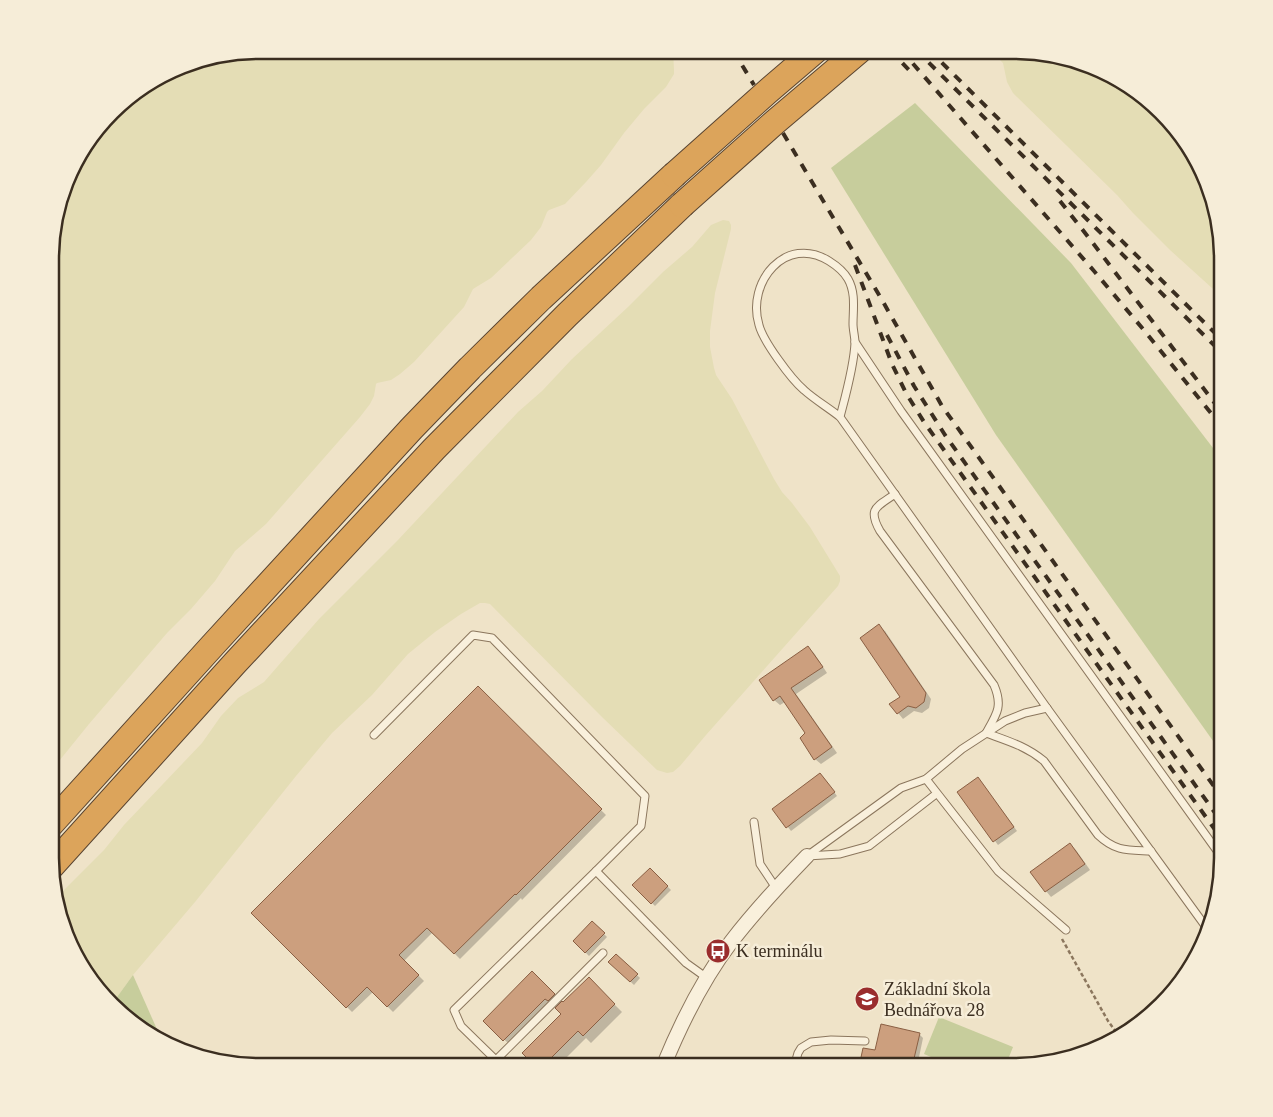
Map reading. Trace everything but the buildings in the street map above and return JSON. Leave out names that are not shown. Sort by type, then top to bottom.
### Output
[{"type":"highway","points":[[59,815],[412,428],[470,368],[541,298],[674,175],[806,59]]},
{"type":"highway","points":[[59,858],[241,656],[434,449],[567,315],[682,205],[849,59]]},
{"type":"street","points":[[667,1058],[679,1029],[707,978],[730,944],[753,914],[807,856]]},
{"type":"lane","points":[[840,417],[850,381],[855,342],[853,295],[848,279],[842,271],[823,257],[812,254],[788,256],[770,270],[763,279],[756,301],[759,327],[769,345],[804,390],[840,417],[1047,708],[1204,923]]},
{"type":"lane","points":[[855,342],[901,411],[1214,846]]},
{"type":"lane","points":[[895,494],[876,508],[873,514],[875,522],[994,685],[998,694],[999,706],[996,716],[986,733]]},
{"type":"lane","points":[[374,735],[473,636],[492,638],[645,796],[641,826],[454,1010],[461,1026],[494,1058]]},
{"type":"lane","points":[[807,856],[902,788],[926,779],[962,749],[1005,721],[1025,713],[1047,708]]},
{"type":"lane","points":[[986,733],[1020,745],[1044,761],[1098,835],[1107,843],[1117,848],[1151,851]]},
{"type":"lane","points":[[926,779],[998,871],[1066,930]]},
{"type":"lane","points":[[807,856],[840,854],[869,846],[936,794]]},
{"type":"lane","points":[[754,822],[760,864],[776,888]]},
{"type":"lane","points":[[596,871],[686,962],[707,978]]},
{"type":"lane","points":[[498,1058],[603,953]]},
{"type":"lane","points":[[797,1058],[801,1048],[811,1042],[830,1040],[865,1041]]},
{"type":"path","points":[[1062,939],[1115,1030]]},
{"type":"shaded area","points":[[673,59],[674,74],[666,87],[624,133],[601,165],[565,204],[547,212],[541,227],[531,240],[491,278],[473,289],[464,307],[414,362],[391,380],[376,384],[374,396],[360,417],[266,524],[235,551],[215,581],[167,633],[59,761],[60,233],[69,194],[79,170],[92,148],[108,127],[137,100],[170,79],[194,69],[233,60]]},
{"type":"shaded area","points":[[998,59],[1040,60],[1079,69],[1103,79],[1125,92],[1156,117],[1181,148],[1194,170],[1204,194],[1213,233],[1214,290],[1170,250],[1013,93],[1007,82],[1003,63]]},
{"type":"shaded area","points":[[723,220],[729,221],[731,225],[715,293],[710,331],[710,347],[716,375],[732,399],[782,492],[810,527],[840,576],[838,586],[680,766],[673,772],[667,773],[657,770],[490,604],[480,603],[435,632],[408,654],[372,695],[332,733],[195,902],[133,975],[116,999],[92,969],[79,947],[69,923],[62,892],[104,850],[124,825],[202,743],[221,716],[238,698],[264,682],[319,619],[397,541],[518,412],[542,391],[572,359],[663,272],[692,247],[711,225]]},
{"type":"green space","points":[[915,103],[1071,263],[1214,449],[1214,742],[996,435],[831,168]]},
{"type":"green space","points":[[133,975],[157,1030],[137,1017],[116,999]]},
{"type":"green space","points":[[939,1017],[1013,1047],[1009,1058],[933,1058],[924,1054]]},
{"type":"railway","points":[[738,59],[754,85]]},
{"type":"railway","points":[[899,59],[910,71]]},
{"type":"railway","points":[[909,59],[1094,271],[1214,417]]},
{"type":"railway","points":[[925,59],[1214,345]]},
{"type":"railway","points":[[938,59],[1214,332]]},
{"type":"railway","points":[[783,133],[882,300],[942,406],[1214,786]]},
{"type":"railway","points":[[1060,201],[1214,402]]},
{"type":"railway","points":[[855,265],[892,364],[906,393],[924,422],[1214,828]]},
{"type":"railway","points":[[887,335],[914,386],[945,435],[1214,811]]},
{"type":"place","name":"K terminálu","points":[[718,951]]},
{"type":"place","name":"Základní škola Bednářova 28","points":[[867,999]]}]
